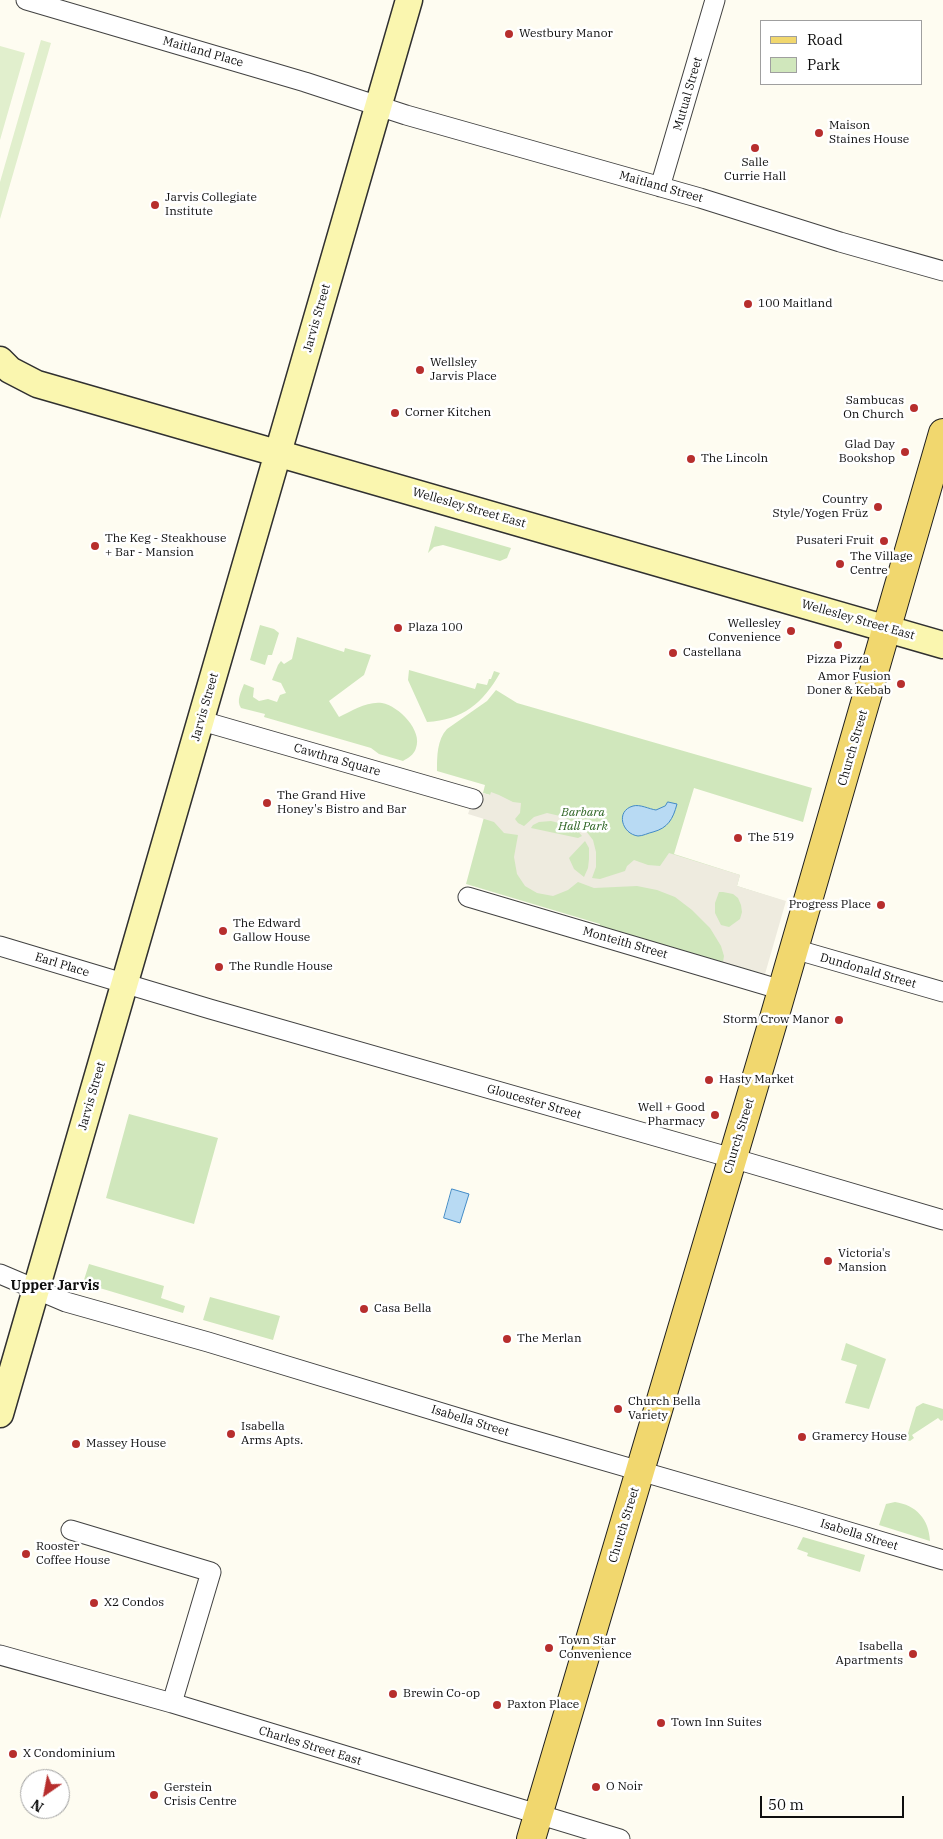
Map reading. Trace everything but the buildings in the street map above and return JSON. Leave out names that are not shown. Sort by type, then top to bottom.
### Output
[{"type":"main road","name":"Jarvis Street","points":[[0,1414],[409,0]]},
{"type":"main road","name":"Wellesley Street East","points":[[0,360],[17,374],[37,384],[943,645]]},
{"type":"main road","name":"Church Street","points":[[535,1826],[782,990],[943,433]]},
{"type":"street","name":"Maitland Place","points":[[26,0],[379,104]]},
{"type":"street","name":"Mutual Street","points":[[660,187],[715,0]]},
{"type":"street","name":"Maitland Street","points":[[379,104],[406,114],[943,271]]},
{"type":"street","name":"Cawthra Square","points":[[202,721],[473,799]]},
{"type":"street","name":"Monteith Street","points":[[468,897],[782,990]]},
{"type":"street","name":"Earl Place","points":[[0,946],[125,983]]},
{"type":"street","name":"Dundonald Street","points":[[794,949],[943,992]]},
{"type":"street","name":"Gloucester Street","points":[[125,983],[943,1220]]},
{"type":"street","name":"Isabella Street","points":[[0,1274],[66,1302],[943,1560]]},
{"type":"street","points":[[71,1530],[211,1572],[172,1703]]},
{"type":"street","name":"Charles Street East","points":[[0,1655],[172,1703],[535,1826],[620,1839]]},
{"type":"green space","points":[[41,40],[51,43],[0,219],[0,182]]},
{"type":"green space","points":[[0,46],[25,53],[0,140]]},
{"type":"green space","points":[[435,526],[511,548],[507,558],[500,561],[443,545],[434,547],[428,553]]},
{"type":"green space","points":[[260,625],[274,629],[279,633],[272,655],[268,655],[265,665],[250,660]]},
{"type":"green space","points":[[297,637],[344,652],[345,648],[371,655],[364,675],[329,701],[339,717],[360,707],[376,703],[389,705],[395,709],[408,720],[416,734],[416,748],[409,757],[403,761],[379,754],[371,748],[264,717],[265,714],[241,708],[239,699],[244,684],[254,688],[253,697],[259,701],[268,699],[277,702],[280,695],[286,693],[281,683],[272,680],[281,661],[284,664],[292,659]]},
{"type":"green space","points":[[409,670],[475,689],[477,683],[487,685],[494,671],[500,673],[486,693],[471,708],[451,718],[427,722],[408,680]]},
{"type":"green space","name":"Barbara Hall Park","points":[[496,690],[517,703],[812,788],[803,822],[694,788],[674,854],[740,875],[737,886],[778,899],[758,972],[599,927],[600,924],[466,884],[490,795],[483,793],[485,785],[437,771],[438,748],[441,738],[447,729],[487,701]]},
{"type":"green space","points":[[129,1114],[218,1138],[194,1224],[106,1198]]},
{"type":"green space","points":[[89,1264],[164,1286],[161,1298],[185,1306],[183,1313],[83,1283]]},
{"type":"green space","points":[[210,1297],[280,1316],[273,1340],[203,1320]]},
{"type":"green space","points":[[846,1343],[886,1359],[869,1409],[845,1403],[857,1365],[841,1360]]},
{"type":"green space","points":[[923,1403],[943,1409],[943,1420],[941,1421],[938,1418],[912,1435],[914,1438],[910,1441],[906,1440],[916,1407]]},
{"type":"green space","points":[[895,1502],[909,1506],[920,1514],[927,1526],[930,1541],[879,1525],[886,1504]]},
{"type":"green space","points":[[803,1537],[865,1555],[860,1572],[807,1556],[808,1553],[797,1549]]},
{"type":"shaded area","points":[[476,791],[490,795],[491,792],[513,802],[521,803],[520,813],[515,819],[524,826],[534,817],[547,813],[560,816],[578,824],[593,840],[596,852],[596,867],[592,878],[600,879],[625,871],[627,866],[634,860],[648,865],[660,866],[669,853],[740,875],[737,886],[786,901],[765,974],[723,962],[724,956],[721,946],[710,928],[692,910],[675,897],[657,890],[637,886],[594,888],[578,882],[568,890],[553,896],[537,893],[525,886],[517,874],[514,857],[518,835],[504,833],[494,822],[468,814]],"holes":[[[551,821],[567,825],[577,830],[582,836],[578,838],[531,828],[539,822]],[[585,841],[589,848],[589,859],[584,877],[574,869],[569,858]],[[719,892],[733,894],[738,898],[741,905],[740,919],[729,927],[721,925],[715,913],[715,903]]]},
{"type":"water","points":[[668,802],[677,804],[672,818],[663,828],[638,836],[632,834],[625,827],[622,817],[627,809],[639,806],[656,810],[665,806]]},
{"type":"water","points":[[452,1189],[469,1194],[460,1223],[444,1218]]},
{"type":"place","name":"Westbury Manor","points":[[509,34]]},
{"type":"place","name":"Maison Staines House","points":[[819,133]]},
{"type":"place","name":"Salle Currie Hall","points":[[755,148]]},
{"type":"place","name":"Jarvis Collegiate Institute","points":[[155,205]]},
{"type":"place","name":"100 Maitland","points":[[748,304]]},
{"type":"place","name":"Wellsley Jarvis Place","points":[[420,370]]},
{"type":"place","name":"Sambucas On Church","points":[[914,408]]},
{"type":"place","name":"Corner Kitchen","points":[[395,413]]},
{"type":"place","name":"Glad Day Bookshop","points":[[905,452]]},
{"type":"place","name":"The Lincoln","points":[[691,459]]},
{"type":"place","name":"Country Style/Yogen Früz","points":[[878,507]]},
{"type":"place","name":"Pusateri Fruit","points":[[884,541]]},
{"type":"place","name":"The Keg - Steakhouse + Bar - Mansion","points":[[95,546]]},
{"type":"place","name":"The Village Centre","points":[[840,564]]},
{"type":"place","name":"Plaza 100","points":[[398,628]]},
{"type":"place","name":"Wellesley Convenience","points":[[791,631]]},
{"type":"place","name":"Pizza Pizza","points":[[838,645]]},
{"type":"place","name":"Castellana","points":[[673,653]]},
{"type":"place","name":"Amor Fusion Doner & Kebab","points":[[901,684]]},
{"type":"place","name":"The Grand Hive Honey's Bistro and Bar","points":[[267,803]]},
{"type":"place","name":"The 519","points":[[738,838]]},
{"type":"place","name":"Progress Place","points":[[881,905]]},
{"type":"place","name":"The Edward Gallow House","points":[[223,931]]},
{"type":"place","name":"The Rundle House","points":[[219,967]]},
{"type":"place","name":"Storm Crow Manor","points":[[839,1020]]},
{"type":"place","name":"Hasty Market","points":[[709,1080]]},
{"type":"place","name":"Well + Good Pharmacy","points":[[715,1115]]},
{"type":"place","name":"Victoria's Mansion","points":[[828,1261]]},
{"type":"place","name":"Casa Bella","points":[[364,1309]]},
{"type":"place","name":"The Merlan","points":[[507,1339]]},
{"type":"place","name":"Church Bella Variety","points":[[618,1409]]},
{"type":"place","name":"Isabella Arms Apts.","points":[[231,1434]]},
{"type":"place","name":"Gramercy House","points":[[802,1437]]},
{"type":"place","name":"Massey House","points":[[76,1444]]},
{"type":"place","name":"Rooster Coffee House","points":[[26,1554]]},
{"type":"place","name":"X2 Condos","points":[[94,1603]]},
{"type":"place","name":"Town Star Convenience","points":[[549,1648]]},
{"type":"place","name":"Isabella Apartments","points":[[913,1654]]},
{"type":"place","name":"Brewin Co-op","points":[[393,1694]]},
{"type":"place","name":"Paxton Place","points":[[497,1705]]},
{"type":"place","name":"Town Inn Suites","points":[[661,1723]]},
{"type":"place","name":"X Condominium","points":[[13,1754]]},
{"type":"place","name":"O Noir","points":[[596,1787]]},
{"type":"place","name":"Gerstein Crisis Centre","points":[[154,1795]]},
{"type":"district","name":"Upper Jarvis","points":[[55,1286]]}]
